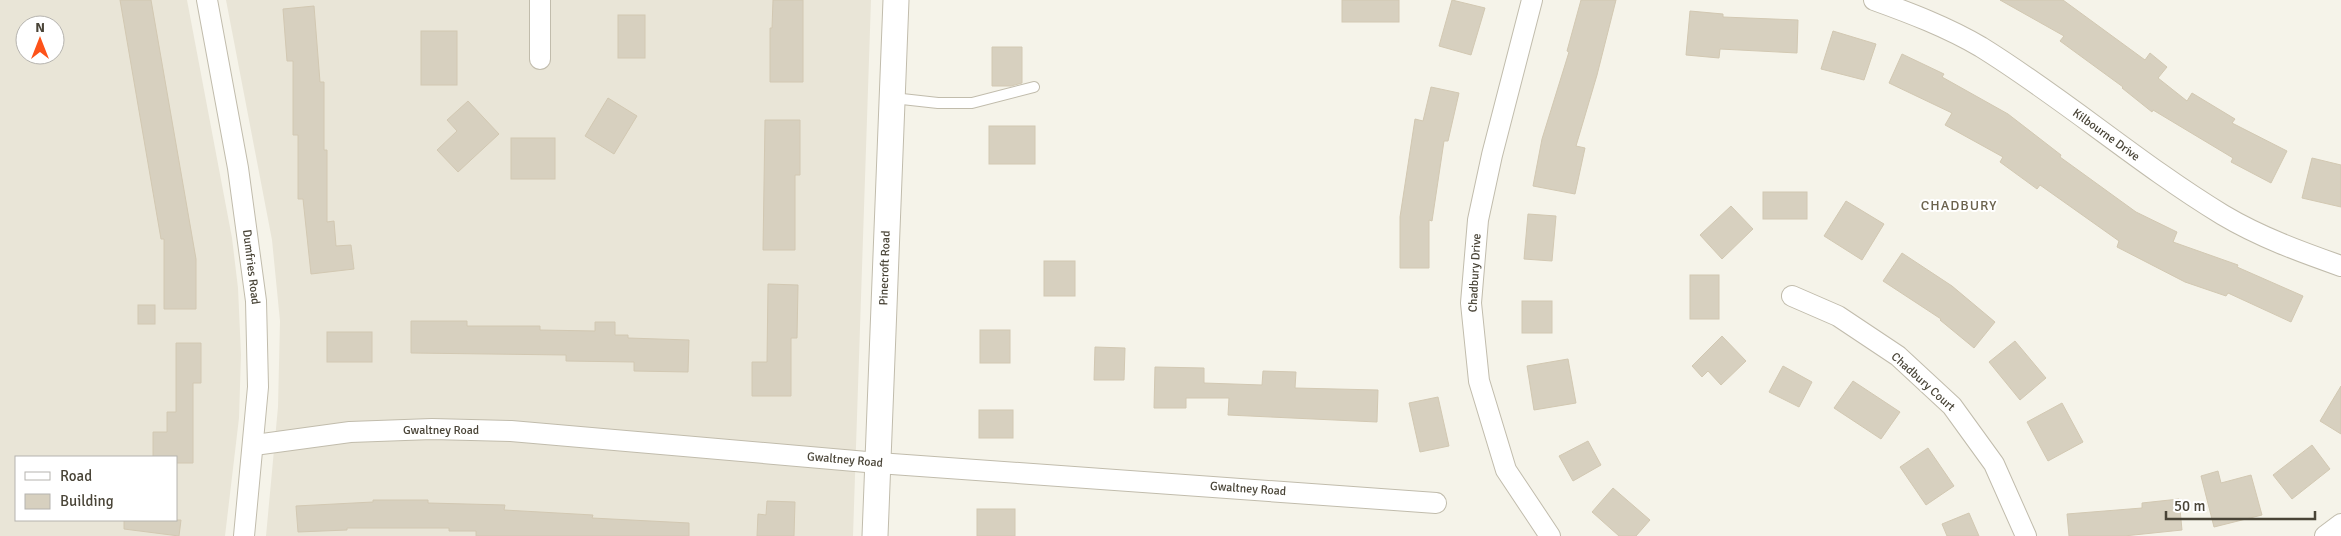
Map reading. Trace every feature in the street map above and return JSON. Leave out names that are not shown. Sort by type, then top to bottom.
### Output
[{"type":"street","name":"Dumfries Road","points":[[207,0],[238,168],[256,301],[258,387],[244,536]]},
{"type":"street","points":[[540,0],[540,59]]},
{"type":"street","name":"Pinecroft Road","points":[[875,536],[896,0]]},
{"type":"street","name":"Chadbury Drive","points":[[1532,0],[1492,156],[1478,220],[1471,303],[1479,381],[1506,470],[1550,536]]},
{"type":"street","name":"Kilbourne Drive","points":[[1874,0],[1923,18],[1980,47],[2037,85],[2151,167],[2225,216],[2292,248],[2341,266]]},
{"type":"street","name":"Chadbury Court","points":[[1792,296],[1838,316],[1898,356],[1952,406],[1994,464],[2026,536]]},
{"type":"street","name":"Gwaltney Road","points":[[254,445],[350,432],[432,429],[511,431],[878,463],[1436,502]]},
{"type":"street","points":[[2324,536],[2341,524]]},
{"type":"lane","points":[[892,98],[938,103],[972,103],[1034,87]]},
{"type":"shaded area","points":[[0,0],[187,0],[232,238],[238,288],[241,355],[239,418],[225,536],[0,536]]},
{"type":"shaded area","points":[[226,0],[871,0],[853,536],[266,536],[278,407],[280,321],[272,240]]},
{"type":"building","points":[[120,0],[151,0],[196,259],[196,309],[164,309],[164,239],[161,239]]},
{"type":"building","points":[[773,0],[803,0],[803,82],[770,82],[770,28],[772,28]]},
{"type":"building","points":[[1342,0],[1399,0],[1399,22],[1342,22]]},
{"type":"building","points":[[1452,0],[1485,8],[1471,55],[1439,46]]},
{"type":"building","points":[[1581,0],[1616,0],[1576,146],[1585,148],[1575,194],[1533,186],[1542,139],[1569,52],[1567,51]]},
{"type":"building","points":[[2000,0],[2063,0],[2145,60],[2150,53],[2167,67],[2158,78],[2187,101],[2192,93],[2235,119],[2232,123],[2287,151],[2271,183],[2231,162],[2233,158],[2153,110],[2152,112],[2123,87],[2060,41],[2064,36]]},
{"type":"building","points":[[314,6],[320,82],[324,82],[324,150],[327,150],[327,222],[334,221],[336,246],[351,245],[354,269],[311,274],[303,199],[298,199],[298,135],[293,135],[293,61],[287,61],[283,9]]},
{"type":"building","points":[[1690,11],[1723,14],[1723,17],[1798,20],[1797,53],[1720,49],[1719,58],[1686,55]]},
{"type":"building","points":[[618,15],[645,15],[645,58],[618,58]]},
{"type":"building","points":[[421,31],[457,31],[457,85],[421,85]]},
{"type":"building","points":[[1833,31],[1876,44],[1864,80],[1821,69]]},
{"type":"building","points":[[992,47],[1022,47],[1022,83],[1011,86],[992,86]]},
{"type":"building","points":[[1902,54],[1944,74],[1942,77],[2008,114],[2061,155],[2060,157],[2136,212],[2177,232],[2173,242],[2238,265],[2237,267],[2303,296],[2291,322],[2228,293],[2226,296],[2185,282],[2117,247],[2119,241],[2040,185],[2037,189],[2000,162],[2003,157],[1945,125],[1952,113],[1889,83]]},
{"type":"building","points":[[1431,87],[1459,93],[1448,141],[1444,141],[1432,221],[1429,220],[1429,268],[1400,268],[1400,217],[1415,119],[1423,121]]},
{"type":"building","points":[[608,98],[637,116],[614,154],[585,136]]},
{"type":"building","points":[[468,101],[499,134],[458,172],[437,150],[457,131],[447,120]]},
{"type":"building","points":[[765,120],[800,120],[800,175],[795,175],[795,250],[763,250]]},
{"type":"building","points":[[989,126],[1035,126],[1035,164],[989,164]]},
{"type":"building","points":[[511,138],[555,138],[555,179],[511,179]]},
{"type":"building","points":[[2312,158],[2341,165],[2341,207],[2302,198]]},
{"type":"building","points":[[1763,192],[1807,192],[1807,219],[1763,219]]},
{"type":"building","points":[[1846,201],[1884,224],[1862,260],[1824,236]]},
{"type":"building","points":[[1731,206],[1753,229],[1722,259],[1700,235]]},
{"type":"building","points":[[1528,214],[1556,216],[1552,261],[1524,259]]},
{"type":"building","points":[[1902,253],[1952,286],[1995,322],[1974,348],[1941,319],[1883,281]]},
{"type":"building","points":[[1044,261],[1075,261],[1075,296],[1044,296]]},
{"type":"building","points":[[1690,275],[1719,275],[1719,319],[1690,319]]},
{"type":"building","points":[[768,284],[798,285],[797,338],[791,338],[791,396],[752,396],[752,362],[767,362]]},
{"type":"building","points":[[1522,301],[1552,301],[1552,333],[1522,333]]},
{"type":"building","points":[[138,305],[155,305],[155,324],[138,324]]},
{"type":"building","points":[[411,321],[467,321],[467,326],[540,326],[540,330],[595,331],[595,322],[615,322],[615,335],[628,335],[628,338],[689,340],[688,372],[634,371],[634,362],[566,361],[566,355],[411,353]]},
{"type":"building","points":[[980,330],[1010,330],[1010,363],[980,363]]},
{"type":"building","points":[[327,332],[372,332],[372,362],[327,362]]},
{"type":"building","points":[[1722,336],[1746,361],[1721,385],[1708,371],[1702,377],[1692,366]]},
{"type":"building","points":[[2015,341],[2046,378],[2020,400],[1989,362]]},
{"type":"building","points":[[176,343],[201,343],[201,383],[193,383],[193,463],[178,463],[178,456],[153,456],[153,432],[167,432],[167,412],[176,412]]},
{"type":"building","points":[[1095,347],[1125,348],[1124,380],[1094,380]]},
{"type":"building","points":[[1568,359],[1576,403],[1534,410],[1527,366]]},
{"type":"building","points":[[1783,366],[1812,382],[1799,407],[1769,392]]},
{"type":"building","points":[[1155,367],[1204,368],[1204,383],[1262,385],[1263,371],[1296,372],[1295,388],[1378,390],[1377,422],[1228,415],[1229,398],[1186,398],[1186,408],[1154,408]]},
{"type":"building","points":[[1853,381],[1900,412],[1881,439],[1834,408]]},
{"type":"building","points":[[2341,386],[2341,434],[2320,421]]},
{"type":"building","points":[[1438,397],[1449,446],[1420,452],[1409,403]]},
{"type":"building","points":[[2062,403],[2083,442],[2048,461],[2027,422]]},
{"type":"building","points":[[979,410],[1013,410],[1013,438],[979,438]]},
{"type":"building","points":[[1588,441],[1601,465],[1573,481],[1559,456]]},
{"type":"building","points":[[2312,445],[2330,469],[2292,499],[2273,475]]},
{"type":"building","points":[[1928,448],[1954,486],[1926,505],[1900,467]]},
{"type":"building","points":[[2218,471],[2221,483],[2251,475],[2262,515],[2214,527],[2201,476]]},
{"type":"building","points":[[1613,488],[1650,520],[1636,536],[1619,536],[1592,512]]},
{"type":"building","points":[[2179,499],[2182,530],[2124,536],[2069,536],[2067,514],[2142,508],[2142,503]]},
{"type":"building","points":[[373,500],[428,500],[428,503],[505,505],[504,510],[593,515],[592,518],[689,523],[689,536],[476,536],[476,531],[449,531],[449,528],[347,528],[347,530],[298,532],[296,506],[373,502]]},
{"type":"building","points":[[767,501],[795,502],[794,536],[757,536],[758,514],[766,515]]},
{"type":"building","points":[[977,509],[1015,509],[1015,536],[977,536]]},
{"type":"building","points":[[1969,513],[1979,536],[1947,536],[1942,524]]},
{"type":"building","points":[[181,520],[179,536],[124,529],[124,521]]},
{"type":"district","name":"CHADBURY","points":[[1959,205]]}]
